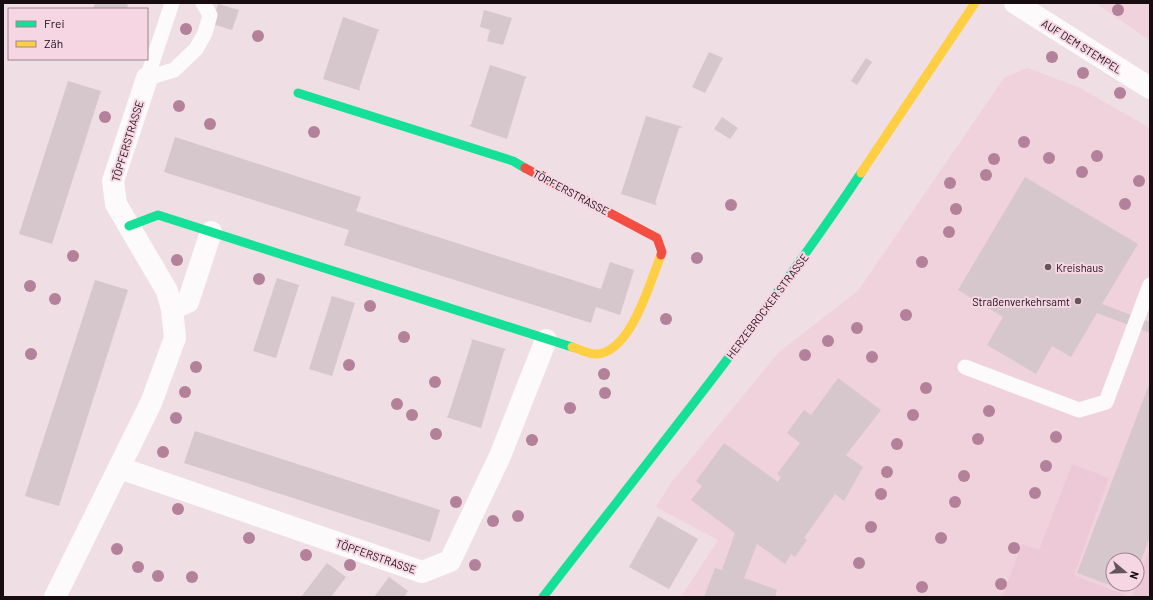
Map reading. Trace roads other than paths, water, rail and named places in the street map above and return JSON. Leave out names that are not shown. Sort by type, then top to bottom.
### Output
[{"type":"street","name":"HERZEBROCKER STRASSE","points":[[543,597],[740,343],[817,239],[975,3]]},
{"type":"street","name":"AUF DEM STEMPEL","points":[[1015,3],[1149,84]]},
{"type":"street","name":"TÖPFERSTRASSE","points":[[55,597],[151,403],[175,338],[172,309],[167,291],[116,204],[113,181],[147,78]]},
{"type":"street","name":"TÖPFERSTRASSE","points":[[129,226],[158,216],[546,340],[595,354],[608,351],[619,343],[631,327],[662,252],[657,238],[513,161],[298,93]]},
{"type":"street","points":[[172,309],[188,302],[210,232]]},
{"type":"street","name":"TÖPFERSTRASSE","points":[[120,468],[422,572],[450,561],[500,456],[546,340]]},
{"type":"lane","points":[[147,78],[174,70],[196,49],[205,33],[210,14],[203,3]]},
{"type":"lane","points":[[147,78],[174,5]]},
{"type":"lane","points":[[965,366],[1078,410],[1106,402],[1150,285]]},
{"type":"place","name":"Kreishaus","points":[[1048,267]]},
{"type":"place","name":"Straßenverkehrsamt","points":[[1078,301]]}]
